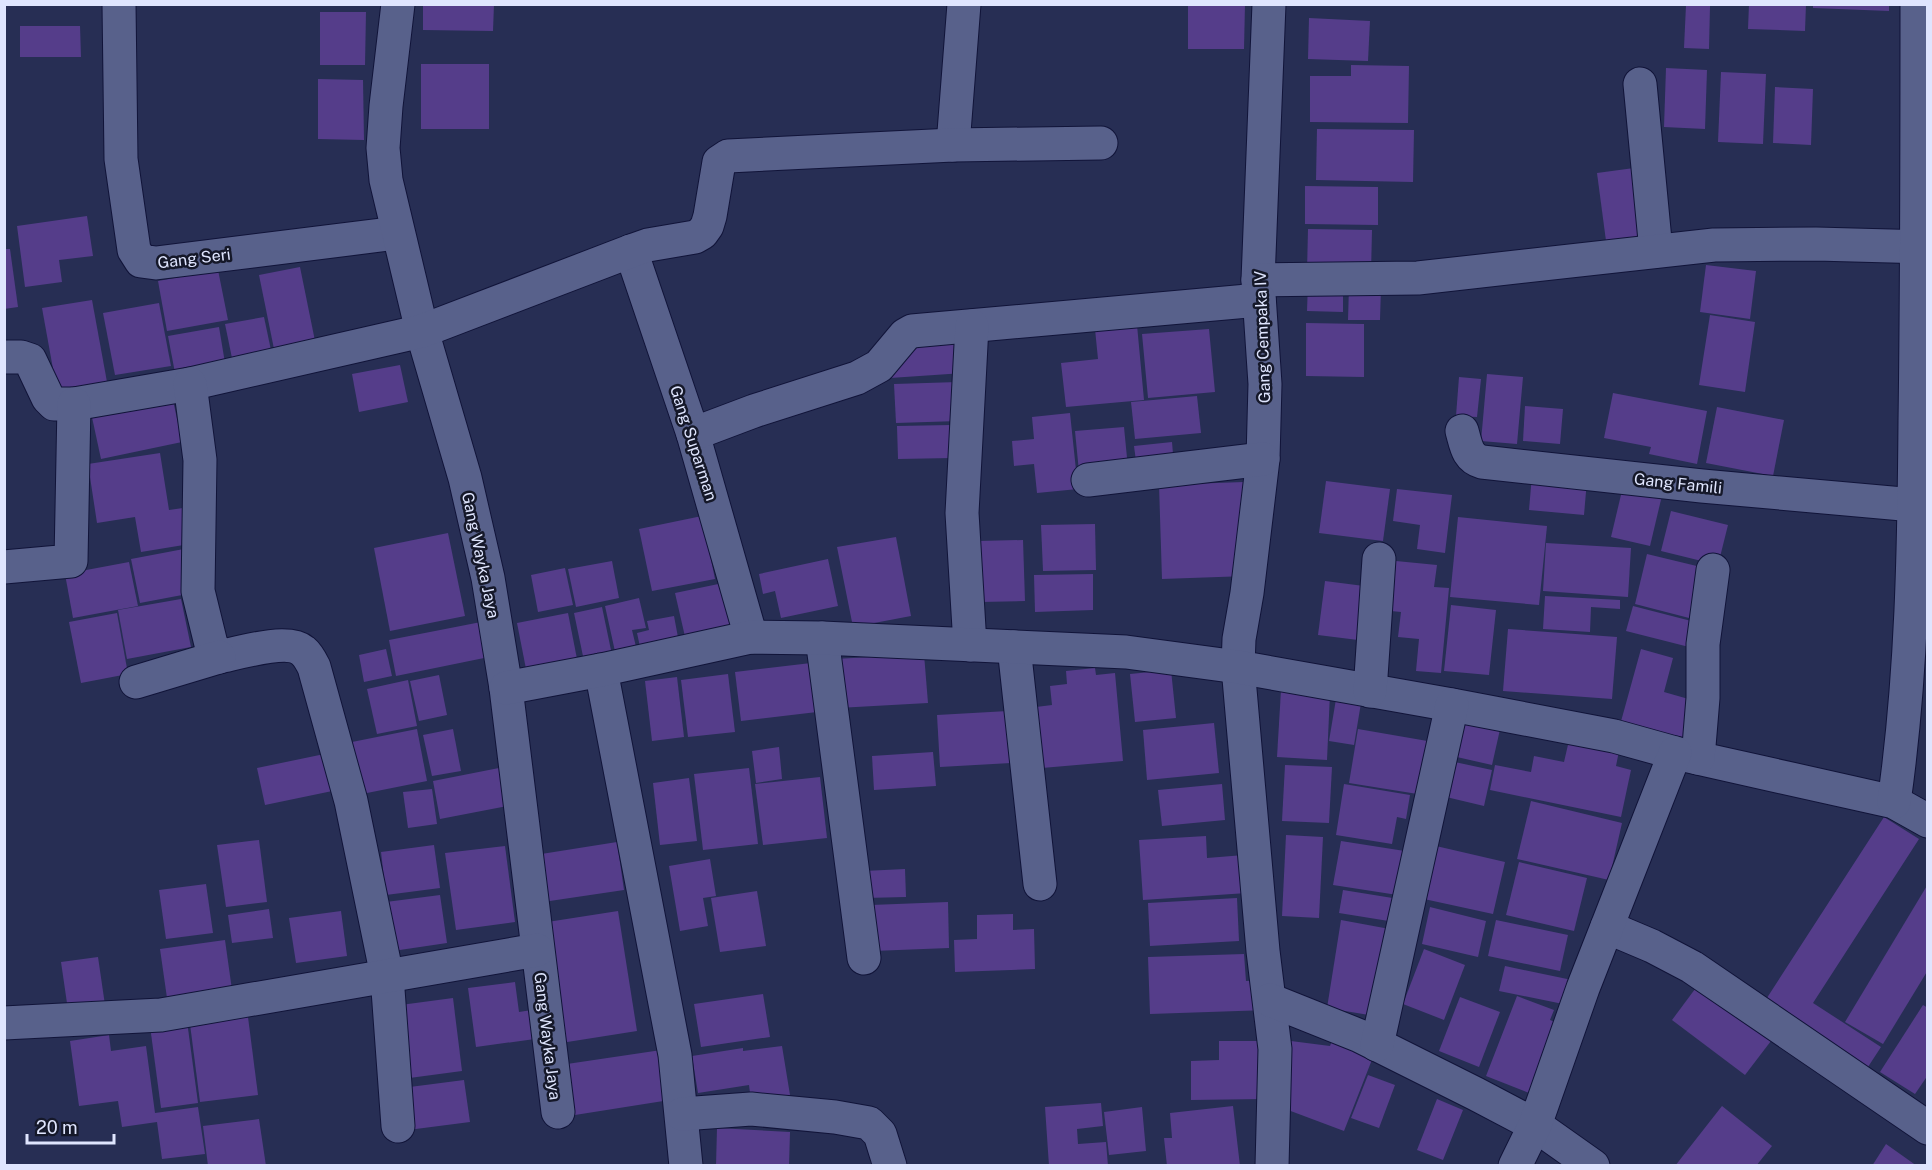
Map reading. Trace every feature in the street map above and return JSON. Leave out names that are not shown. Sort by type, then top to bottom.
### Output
[{"type":"street","name":"Gang Seri","points":[[119,4],[121,159],[134,250],[141,261],[156,263],[397,233]]},
{"type":"street","name":"Gang Wayka Jaya","points":[[398,4],[383,148],[386,180],[422,331],[465,478],[488,578],[506,688],[558,1112]]},
{"type":"street","points":[[953,145],[964,4]]},
{"type":"street","name":"Gang Cempaka IV","points":[[1269,4],[1259,290],[1265,384],[1263,459],[1247,593],[1239,639],[1238,667],[1263,951],[1275,1049],[1272,1166]]},
{"type":"street","points":[[1894,802],[1920,563],[1914,505],[1923,246],[1917,4]]},
{"type":"street","points":[[1640,84],[1656,251]]},
{"type":"street","points":[[4,357],[21,357],[30,360],[51,402],[74,404],[190,384],[422,331],[648,245],[695,237],[708,226],[719,162],[724,157],[953,145],[1101,143]]},
{"type":"street","points":[[693,434],[754,411],[857,378],[879,366],[905,335],[912,331],[972,326],[1259,290],[1418,278],[1714,245],[1923,246]]},
{"type":"street","name":"Gang Suparman","points":[[631,251],[693,434],[751,637]]},
{"type":"street","points":[[970,645],[962,513],[972,326]]},
{"type":"street","points":[[190,384],[200,460],[198,591],[211,644],[219,657]]},
{"type":"street","points":[[4,567],[71,561],[74,404]]},
{"type":"street","name":"Gang Famili","points":[[1462,431],[1471,457],[1482,462],[1702,486],[1914,505]]},
{"type":"street","points":[[1088,480],[1263,459]]},
{"type":"street","points":[[1370,691],[1379,559]]},
{"type":"street","points":[[1515,1166],[1535,1125],[1607,927],[1687,755],[1703,698],[1704,644],[1713,570]]},
{"type":"street","points":[[506,688],[751,637],[822,638],[1126,652],[1238,667],[1614,736],[1894,802],[1928,820]]},
{"type":"street","points":[[822,638],[864,958]]},
{"type":"street","points":[[136,682],[219,657],[284,645],[297,646],[308,655],[317,677],[351,801],[387,976],[398,1126]]},
{"type":"street","points":[[1014,647],[1040,884]]},
{"type":"street","points":[[601,670],[675,1055],[686,1166]]},
{"type":"street","points":[[1377,1045],[1452,705]]},
{"type":"street","points":[[1607,927],[1652,946],[1692,967],[1928,1128]]},
{"type":"street","points":[[4,1023],[161,1015],[537,951]]},
{"type":"street","points":[[1270,1000],[1377,1045],[1535,1125],[1593,1166]]},
{"type":"street","points":[[682,1114],[751,1109],[835,1117],[869,1123],[880,1134],[890,1166]]},
{"type":"building","points":[[423,4],[494,4],[493,31],[423,30]]},
{"type":"building","points":[[1188,4],[1245,4],[1244,49],[1188,49]]},
{"type":"building","points":[[1749,4],[1806,4],[1805,31],[1748,29]]},
{"type":"building","points":[[1813,4],[1889,4],[1889,11],[1813,8]]},
{"type":"building","points":[[1686,5],[1710,6],[1709,49],[1684,48]]},
{"type":"building","points":[[320,12],[366,12],[365,65],[320,65]]},
{"type":"building","points":[[1309,18],[1370,21],[1368,61],[1308,59]]},
{"type":"building","points":[[20,26],[80,26],[81,57],[20,57]]},
{"type":"building","points":[[421,64],[489,64],[489,129],[421,129]]},
{"type":"building","points":[[1351,65],[1409,66],[1408,123],[1310,122],[1310,76],[1351,76]]},
{"type":"building","points":[[1666,68],[1707,70],[1705,129],[1664,127]]},
{"type":"building","points":[[1721,72],[1766,74],[1763,144],[1718,142]]},
{"type":"building","points":[[318,79],[363,80],[364,140],[318,139]]},
{"type":"building","points":[[1775,87],[1813,89],[1811,145],[1773,143]]},
{"type":"building","points":[[1317,129],[1414,130],[1413,182],[1316,180]]},
{"type":"building","points":[[1634,168],[1643,237],[1606,241],[1597,173]]},
{"type":"building","points":[[1305,186],[1378,187],[1378,225],[1305,224]]},
{"type":"building","points":[[87,216],[93,256],[59,260],[62,282],[25,287],[17,226]]},
{"type":"building","points":[[1308,229],[1372,230],[1371,273],[1307,272]]},
{"type":"building","points":[[4,249],[10,249],[18,307],[4,309]]},
{"type":"building","points":[[1706,265],[1756,271],[1750,319],[1700,312]]},
{"type":"building","points":[[300,267],[315,341],[274,349],[259,275]]},
{"type":"building","points":[[218,270],[228,320],[167,331],[158,281]]},
{"type":"building","points":[[1308,283],[1343,283],[1343,312],[1307,311]]},
{"type":"building","points":[[1349,286],[1381,287],[1380,320],[1348,320]]},
{"type":"building","points":[[92,300],[107,382],[57,391],[42,308]]},
{"type":"building","points":[[159,303],[171,366],[115,375],[103,313]]},
{"type":"building","points":[[1710,315],[1755,322],[1745,392],[1699,385]]},
{"type":"building","points":[[264,317],[272,355],[233,363],[225,324]]},
{"type":"building","points":[[1306,323],[1364,324],[1364,377],[1306,376]]},
{"type":"building","points":[[1137,325],[1144,400],[1066,407],[1061,363],[1098,359],[1095,329]]},
{"type":"building","points":[[219,327],[225,363],[175,373],[168,336]]},
{"type":"building","points":[[1209,329],[1215,392],[1148,398],[1142,334]]},
{"type":"building","points":[[962,340],[964,373],[890,378],[909,342]]},
{"type":"building","points":[[400,365],[408,402],[359,412],[352,374]]},
{"type":"building","points":[[1487,374],[1523,377],[1517,444],[1481,441]]},
{"type":"building","points":[[1459,377],[1481,379],[1477,417],[1456,416]]},
{"type":"building","points":[[958,382],[959,421],[896,423],[894,384]]},
{"type":"building","points":[[171,391],[182,442],[101,459],[90,408]]},
{"type":"building","points":[[1613,393],[1707,411],[1697,464],[1649,454],[1651,447],[1604,438]]},
{"type":"building","points":[[1197,396],[1201,433],[1135,439],[1131,402]]},
{"type":"building","points":[[1525,406],[1563,409],[1560,444],[1523,441]]},
{"type":"building","points":[[1717,407],[1784,420],[1773,476],[1706,463]]},
{"type":"building","points":[[1070,413],[1078,489],[1037,493],[1034,464],[1014,466],[1012,441],[1034,439],[1032,417]]},
{"type":"building","points":[[951,425],[952,458],[898,459],[897,426]]},
{"type":"building","points":[[1124,427],[1128,468],[1079,472],[1075,431]]},
{"type":"building","points":[[1172,442],[1174,466],[1137,469],[1134,446]]},
{"type":"building","points":[[160,453],[169,510],[190,507],[196,543],[141,552],[135,517],[97,523],[88,464]]},
{"type":"building","points":[[1532,475],[1587,480],[1584,515],[1529,510]]},
{"type":"building","points":[[1625,478],[1664,487],[1650,546],[1611,537]]},
{"type":"building","points":[[1326,481],[1390,489],[1383,541],[1319,533]]},
{"type":"building","points":[[1244,482],[1247,576],[1162,579],[1159,485]]},
{"type":"building","points":[[1397,489],[1452,495],[1445,553],[1417,549],[1420,525],[1393,521]]},
{"type":"building","points":[[1671,511],[1728,525],[1718,565],[1661,551]]},
{"type":"building","points":[[702,516],[715,579],[652,591],[639,529]]},
{"type":"building","points":[[1458,517],[1547,526],[1539,605],[1450,597]]},
{"type":"building","points":[[1095,524],[1096,570],[1043,571],[1041,525]]},
{"type":"building","points":[[448,533],[465,616],[390,631],[374,548]]},
{"type":"building","points":[[896,537],[911,616],[853,627],[837,547]]},
{"type":"building","points":[[1023,540],[1025,601],[980,602],[978,541]]},
{"type":"building","points":[[1546,543],[1631,548],[1628,597],[1543,591]]},
{"type":"building","points":[[189,548],[198,592],[140,603],[131,559]]},
{"type":"building","points":[[1647,554],[1705,568],[1693,619],[1635,604]]},
{"type":"building","points":[[828,559],[838,606],[781,618],[775,591],[763,594],[759,574]]},
{"type":"building","points":[[612,561],[619,598],[576,607],[568,569]]},
{"type":"building","points":[[1396,561],[1437,565],[1434,587],[1449,588],[1441,673],[1416,671],[1419,639],[1398,637],[1401,612],[1391,611]]},
{"type":"building","points":[[129,562],[138,606],[73,618],[65,574]]},
{"type":"building","points":[[565,568],[573,605],[538,612],[531,575]]},
{"type":"building","points":[[1093,574],[1093,610],[1035,612],[1034,575]]},
{"type":"building","points":[[1325,581],[1364,586],[1358,640],[1318,635]]},
{"type":"building","points":[[728,582],[739,630],[686,641],[675,593]]},
{"type":"building","points":[[1545,596],[1620,600],[1620,609],[1591,607],[1590,632],[1543,629]]},
{"type":"building","points":[[639,598],[646,628],[632,630],[637,651],[616,656],[605,606]]},
{"type":"building","points":[[181,599],[191,647],[127,659],[118,610]]},
{"type":"building","points":[[1451,605],[1496,610],[1489,675],[1444,671]]},
{"type":"building","points":[[1633,606],[1699,623],[1693,648],[1626,631]]},
{"type":"building","points":[[602,607],[612,655],[584,661],[574,613]]},
{"type":"building","points":[[117,613],[128,674],[81,683],[69,622]]},
{"type":"building","points":[[568,613],[578,664],[527,674],[517,623]]},
{"type":"building","points":[[674,616],[680,648],[642,656],[637,633],[649,630],[647,621]]},
{"type":"building","points":[[481,622],[489,657],[396,676],[389,640]]},
{"type":"building","points":[[1508,629],[1617,637],[1612,699],[1503,691]]},
{"type":"building","points":[[386,649],[392,676],[364,682],[359,655]]},
{"type":"building","points":[[1641,649],[1673,658],[1664,692],[1699,702],[1688,744],[1620,725]]},
{"type":"building","points":[[924,654],[928,703],[838,708],[835,659]]},
{"type":"building","points":[[811,663],[817,712],[741,721],[735,672]]},
{"type":"building","points":[[1095,668],[1096,675],[1115,673],[1123,761],[1042,768],[1036,707],[1052,705],[1050,686],[1067,684],[1066,671]]},
{"type":"building","points":[[1171,670],[1176,718],[1135,722],[1130,674]]},
{"type":"building","points":[[728,674],[735,732],[688,737],[681,680]]},
{"type":"building","points":[[439,675],[447,715],[419,721],[410,681]]},
{"type":"building","points":[[677,677],[684,737],[652,741],[645,681]]},
{"type":"building","points":[[408,680],[417,726],[377,734],[367,689]]},
{"type":"building","points":[[1281,690],[1330,693],[1327,760],[1277,757]]},
{"type":"building","points":[[1336,699],[1361,703],[1354,745],[1329,741]]},
{"type":"building","points":[[1008,711],[1011,763],[940,767],[937,715]]},
{"type":"building","points":[[1457,715],[1501,725],[1492,765],[1448,755]]},
{"type":"building","points":[[1214,723],[1219,773],[1147,780],[1143,730]]},
{"type":"building","points":[[417,729],[427,781],[357,795],[347,743]]},
{"type":"building","points":[[453,729],[461,771],[432,776],[423,735]]},
{"type":"building","points":[[1358,729],[1439,743],[1430,796],[1349,783]]},
{"type":"building","points":[[1570,736],[1620,746],[1616,766],[1631,770],[1621,817],[1490,790],[1495,765],[1531,772],[1534,756],[1564,762]]},
{"type":"building","points":[[779,747],[782,779],[756,783],[752,751]]},
{"type":"building","points":[[334,752],[342,789],[265,805],[257,768]]},
{"type":"building","points":[[933,752],[936,786],[874,790],[872,756]]},
{"type":"building","points":[[1450,761],[1492,770],[1484,806],[1442,796]]},
{"type":"building","points":[[1285,765],[1332,767],[1329,823],[1282,821]]},
{"type":"building","points":[[504,767],[512,805],[440,819],[433,781]]},
{"type":"building","points":[[749,768],[758,844],[703,850],[694,774]]},
{"type":"building","points":[[820,777],[827,838],[763,845],[755,784]]},
{"type":"building","points":[[689,778],[697,841],[660,845],[653,783]]},
{"type":"building","points":[[1222,784],[1225,820],[1162,826],[1158,790]]},
{"type":"building","points":[[1344,784],[1410,795],[1406,819],[1397,817],[1392,844],[1336,835]]},
{"type":"building","points":[[432,789],[437,824],[408,828],[403,792]]},
{"type":"building","points":[[1531,801],[1622,823],[1609,880],[1517,859]]},
{"type":"building","points":[[1884,817],[1919,839],[1813,1003],[1881,1047],[1866,1070],[1763,1004]]},
{"type":"building","points":[[1286,835],[1323,837],[1319,918],[1282,916]]},
{"type":"building","points":[[1206,836],[1207,858],[1244,855],[1247,893],[1143,900],[1139,840]]},
{"type":"building","points":[[259,840],[267,902],[226,907],[217,845]]},
{"type":"building","points":[[1341,841],[1411,852],[1404,896],[1333,885]]},
{"type":"building","points":[[617,842],[624,890],[543,902],[535,855]]},
{"type":"building","points":[[434,845],[440,888],[386,895],[381,852]]},
{"type":"building","points":[[505,846],[515,922],[456,930],[445,853]]},
{"type":"building","points":[[1436,846],[1505,862],[1493,914],[1424,899]]},
{"type":"building","points":[[710,859],[716,896],[703,898],[708,926],[680,931],[669,866]]},
{"type":"building","points":[[1519,862],[1587,878],[1574,931],[1506,915]]},
{"type":"building","points":[[905,869],[906,897],[865,898],[864,871]]},
{"type":"building","points":[[206,884],[213,933],[166,939],[159,890]]},
{"type":"building","points":[[1928,884],[1928,970],[1883,1044],[1845,1022]]},
{"type":"building","points":[[1343,890],[1405,900],[1401,923],[1339,913]]},
{"type":"building","points":[[757,891],[766,946],[720,952],[711,898]]},
{"type":"building","points":[[440,895],[447,943],[393,951],[386,902]]},
{"type":"building","points":[[1237,898],[1239,941],[1150,946],[1148,903]]},
{"type":"building","points":[[948,902],[949,948],[873,951],[871,905]]},
{"type":"building","points":[[1430,907],[1486,921],[1478,957],[1422,944]]},
{"type":"building","points":[[269,909],[273,938],[232,943],[228,915]]},
{"type":"building","points":[[341,911],[347,956],[296,963],[289,918]]},
{"type":"building","points":[[618,911],[637,1031],[561,1043],[541,923]]},
{"type":"building","points":[[1013,914],[1013,930],[1034,929],[1035,969],[955,972],[954,940],[977,939],[977,915]]},
{"type":"building","points":[[1341,920],[1395,930],[1381,1017],[1327,1008]]},
{"type":"building","points":[[1496,920],[1568,935],[1560,971],[1488,956]]},
{"type":"building","points":[[225,940],[232,990],[167,998],[160,949]]},
{"type":"building","points":[[1424,949],[1465,965],[1444,1020],[1403,1004]]},
{"type":"building","points":[[1244,954],[1246,981],[1267,980],[1268,1010],[1150,1014],[1148,957]]},
{"type":"building","points":[[98,957],[105,1005],[68,1010],[61,962]]},
{"type":"building","points":[[1505,966],[1572,980],[1568,1005],[1499,991]]},
{"type":"building","points":[[1701,981],[1774,1037],[1745,1075],[1672,1020]]},
{"type":"building","points":[[515,982],[519,1012],[538,1009],[542,1038],[476,1047],[468,988]]},
{"type":"building","points":[[763,994],[770,1037],[701,1047],[694,1004]]},
{"type":"building","points":[[1517,996],[1554,1010],[1550,1020],[1564,1026],[1537,1096],[1486,1076]]},
{"type":"building","points":[[1460,997],[1500,1012],[1479,1067],[1439,1051]]},
{"type":"building","points":[[453,998],[462,1071],[402,1079],[393,1006]]},
{"type":"building","points":[[1923,1005],[1928,1008],[1928,1075],[1915,1094],[1880,1072]]},
{"type":"building","points":[[248,1017],[258,1095],[200,1102],[190,1024]]},
{"type":"building","points":[[187,1021],[198,1103],[161,1108],[150,1026]]},
{"type":"building","points":[[109,1035],[111,1051],[146,1046],[155,1113],[198,1107],[205,1154],[162,1159],[157,1122],[122,1127],[118,1101],[79,1106],[70,1041]]},
{"type":"building","points":[[1334,1036],[1375,1052],[1344,1131],[1280,1107],[1283,1040],[1330,1046]]},
{"type":"building","points":[[1219,1041],[1262,1041],[1263,1099],[1191,1100],[1191,1061],[1219,1060]]},
{"type":"building","points":[[782,1046],[790,1095],[751,1101],[749,1085],[698,1093],[692,1056],[743,1048],[743,1051]]},
{"type":"building","points":[[668,1049],[676,1099],[575,1115],[567,1064]]},
{"type":"building","points":[[1368,1075],[1395,1085],[1379,1128],[1351,1118]]},
{"type":"building","points":[[464,1080],[470,1122],[408,1130],[402,1088]]},
{"type":"building","points":[[1437,1099],[1463,1110],[1443,1160],[1417,1150]]},
{"type":"building","points":[[1101,1103],[1103,1126],[1077,1129],[1078,1144],[1106,1142],[1108,1166],[1049,1166],[1045,1107]]},
{"type":"building","points":[[1233,1106],[1240,1166],[1167,1166],[1164,1138],[1172,1138],[1170,1113]]},
{"type":"building","points":[[1722,1106],[1772,1146],[1756,1166],[1675,1166]]},
{"type":"building","points":[[1142,1107],[1146,1151],[1109,1155],[1104,1112]]},
{"type":"building","points":[[259,1119],[266,1166],[208,1166],[203,1126]]},
{"type":"building","points":[[717,1128],[790,1132],[789,1166],[716,1166]]},
{"type":"building","points":[[1886,1144],[1917,1166],[1872,1166]]}]
